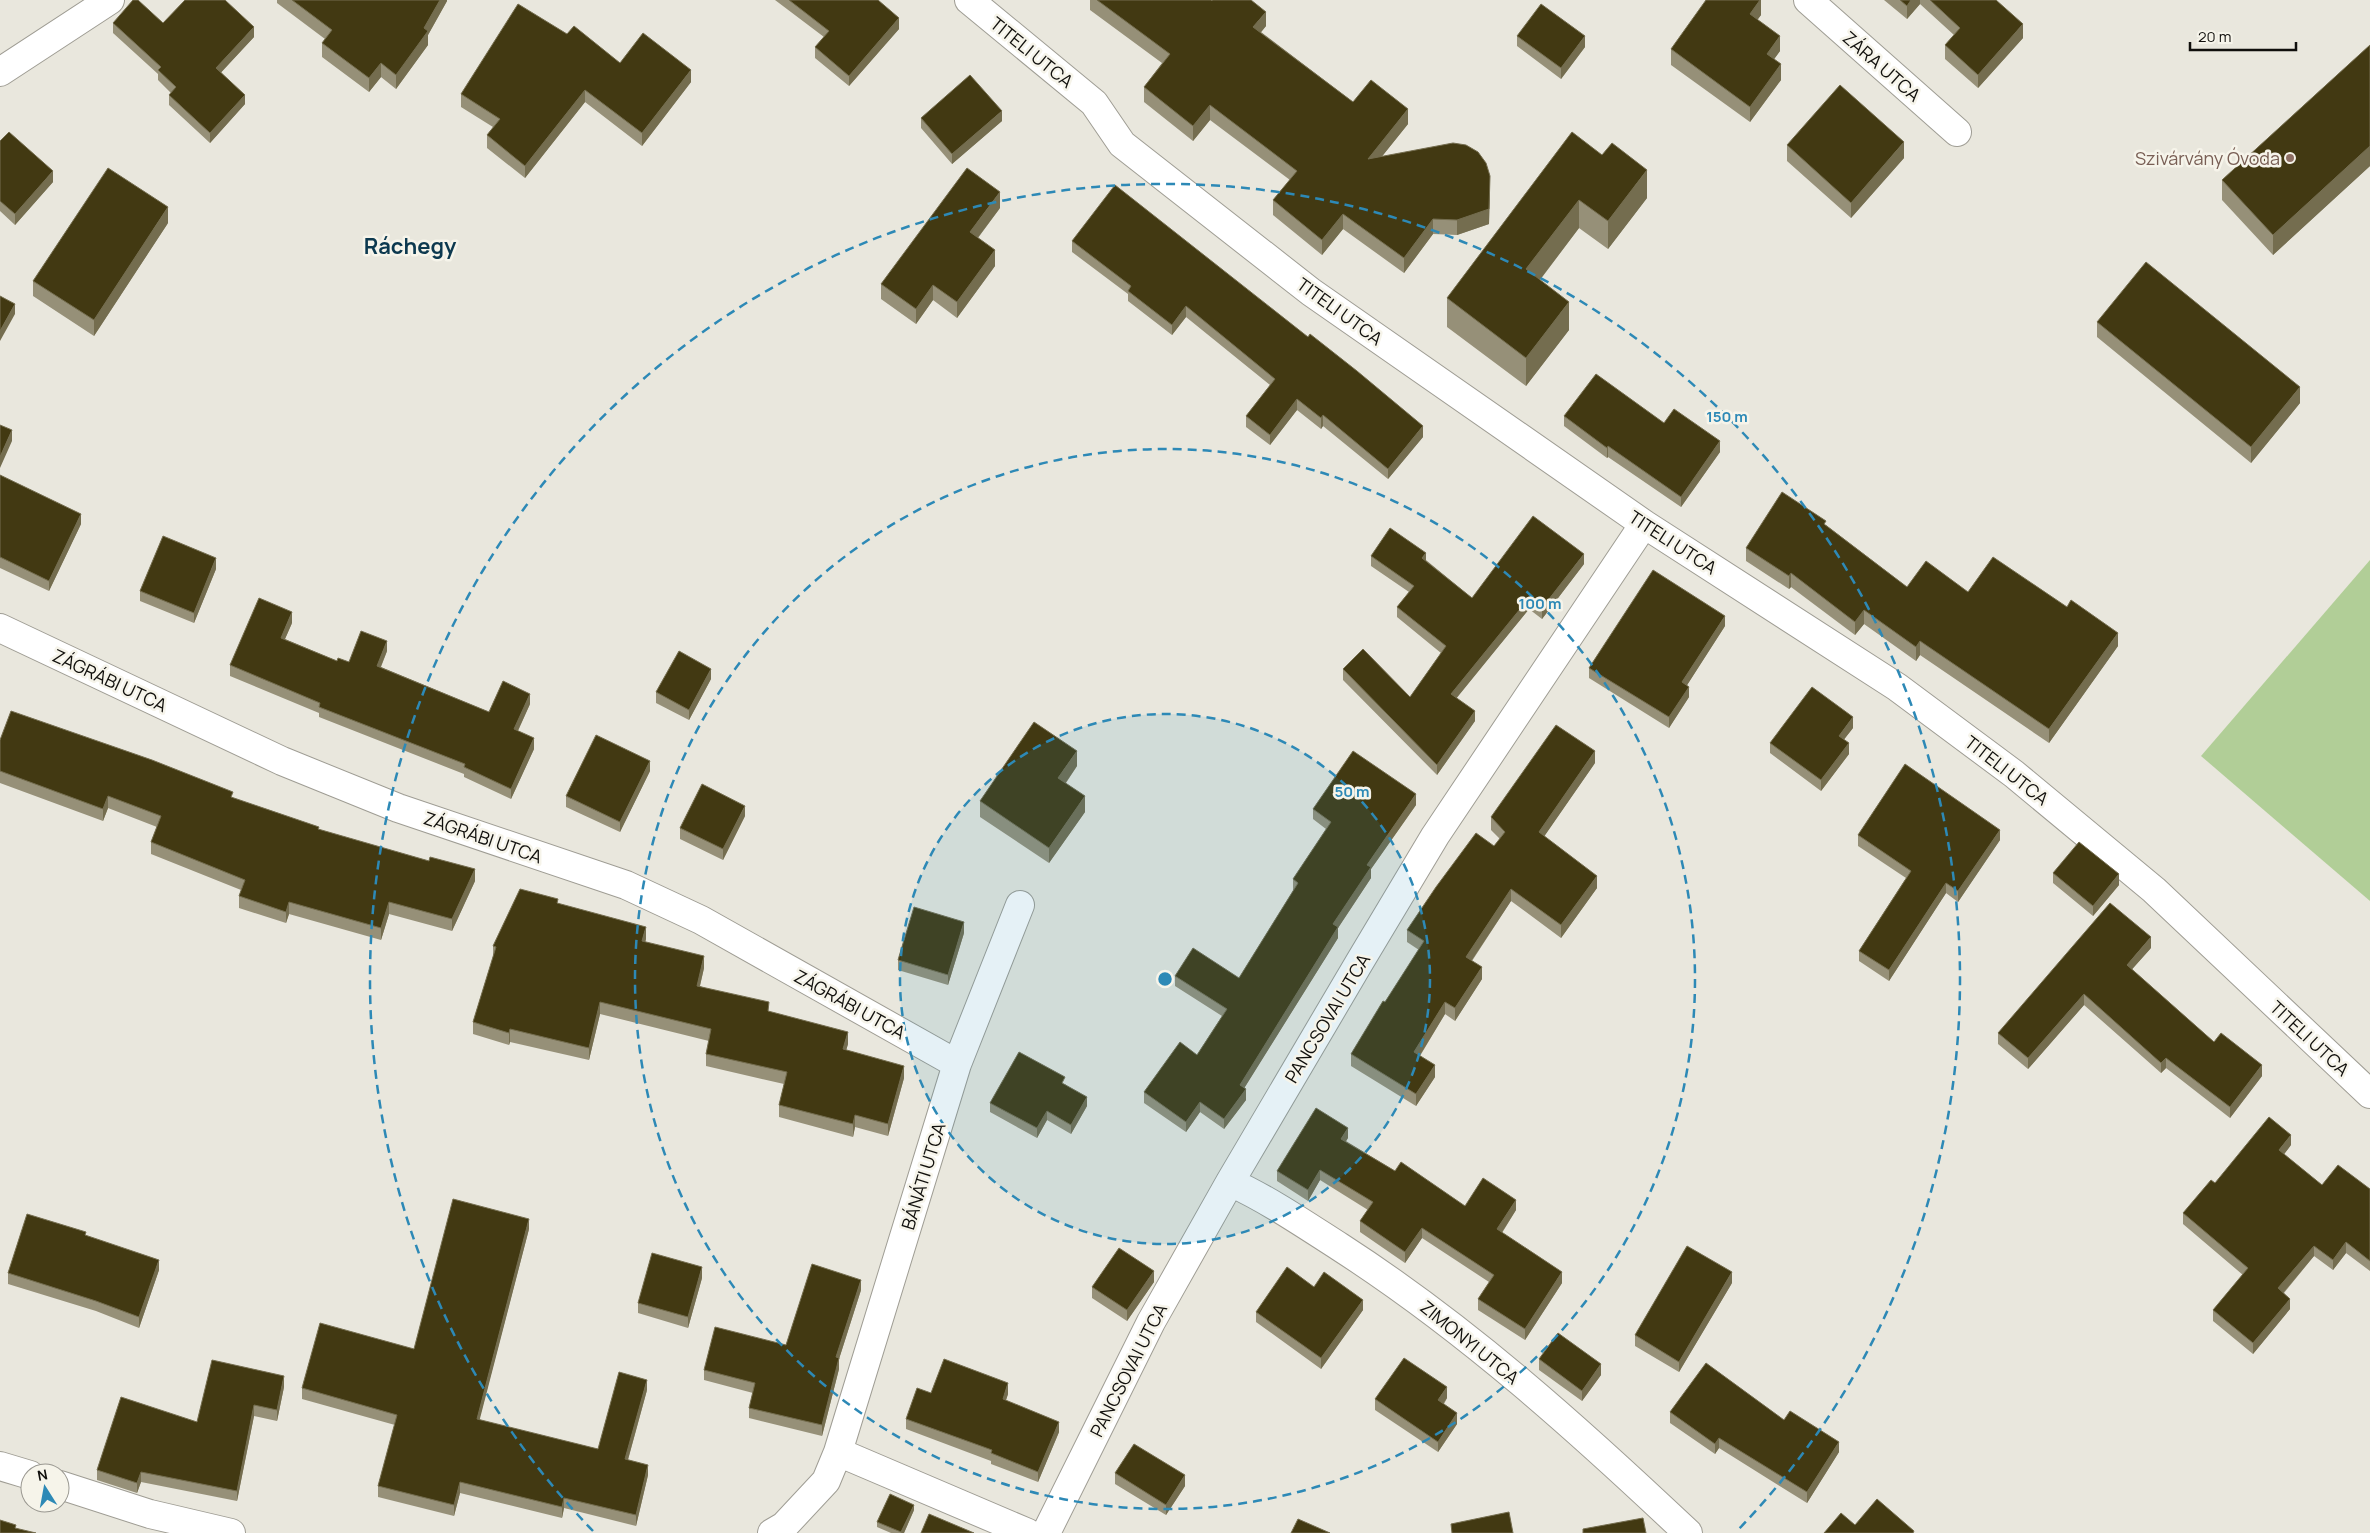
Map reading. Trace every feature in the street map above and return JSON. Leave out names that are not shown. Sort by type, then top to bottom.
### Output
[{"type":"street","points":[[0,72],[110,0]]},
{"type":"street","name":"TITELI UTCA","points":[[968,0],[1094,103],[1122,144],[1311,292],[1644,524],[1897,687],[2014,774],[2154,890],[2370,1094]]},
{"type":"street","name":"ZÁRA UTCA","points":[[1808,0],[1957,132]]},
{"type":"street","name":"PANCSOVAI UTCA","points":[[1046,1533],[1151,1322],[1230,1182],[1435,836],[1644,524]]},
{"type":"street","name":"ZÁGRÁBI UTCA","points":[[0,628],[282,761],[407,811],[626,885],[701,920],[957,1064]]},
{"type":"street","name":"BÁNÁTI UTCA","points":[[772,1533],[784,1526],[826,1481],[838,1452],[957,1064],[1020,905]]},
{"type":"street","name":"ZIMONYI UTCA","points":[[1230,1182],[1264,1198],[1420,1301],[1522,1384],[1618,1466],[1688,1533]]},
{"type":"street","points":[[838,1452],[1028,1533]]},
{"type":"street","points":[[0,1466],[20,1472]]},
{"type":"street","points":[[70,1488],[150,1514],[231,1533]]},
{"type":"green space","points":[[2370,560],[2370,901],[2201,756]]},
{"type":"building","points":[[133,0],[138,0],[163,23],[185,0],[225,0],[254,27],[216,68],[245,95],[210,133],[169,95],[176,87],[158,70],[161,67],[113,23]]},
{"type":"building","points":[[292,0],[440,0],[424,28],[428,31],[396,75],[381,63],[369,78],[322,43],[332,30]]},
{"type":"building","points":[[789,0],[878,0],[899,18],[849,76],[815,47],[829,31]]},
{"type":"building","points":[[1097,0],[1251,0],[1266,12],[1253,27],[1353,102],[1371,80],[1408,109],[1368,159],[1453,143],[1466,145],[1478,152],[1486,163],[1490,176],[1489,209],[1457,220],[1433,219],[1404,258],[1343,214],[1322,240],[1273,200],[1297,171],[1210,105],[1193,126],[1144,87],[1170,54]]},
{"type":"building","points":[[1706,0],[1760,0],[1750,14],[1780,36],[1767,54],[1781,64],[1750,107],[1671,49]]},
{"type":"building","points":[[1900,0],[1911,0],[1907,6]]},
{"type":"building","points":[[1930,0],[1996,0],[2023,24],[1978,75],[1945,45],[1960,28]]},
{"type":"building","points":[[518,4],[567,34],[574,26],[620,63],[643,33],[691,70],[642,133],[585,90],[525,166],[487,135],[500,119],[461,94]]},
{"type":"building","points":[[1541,4],[1585,36],[1561,68],[1517,36]]},
{"type":"building","points":[[2370,45],[2370,146],[2273,235],[2222,180]]},
{"type":"building","points":[[970,75],[1002,111],[952,154],[921,118]]},
{"type":"building","points":[[1840,85],[1904,142],[1851,203],[1787,145]]},
{"type":"building","points":[[9,132],[53,171],[15,214],[0,201],[0,141]]},
{"type":"building","points":[[1572,132],[1602,155],[1612,143],[1647,170],[1608,221],[1579,200],[1526,269],[1569,302],[1526,358],[1447,298]]},
{"type":"building","points":[[108,168],[168,207],[94,320],[33,281]]},
{"type":"building","points":[[967,168],[1000,192],[970,232],[995,250],[957,302],[933,285],[916,309],[881,284]]},
{"type":"building","points":[[1115,185],[1308,337],[1310,334],[1423,426],[1388,469],[1323,415],[1321,418],[1297,399],[1270,435],[1246,416],[1275,379],[1186,306],[1172,325],[1128,291],[1131,286],[1072,241]]},
{"type":"building","points":[[2146,262],[2300,387],[2251,447],[2097,322]]},
{"type":"building","points":[[0,296],[15,304],[0,331]]},
{"type":"building","points":[[1596,374],[1664,423],[1674,409],[1720,441],[1681,497],[1608,446],[1607,448],[1564,416]]},
{"type":"building","points":[[0,425],[12,430],[0,457]]},
{"type":"building","points":[[0,475],[81,514],[49,581],[0,557]]},
{"type":"building","points":[[1782,492],[1826,521],[1824,524],[1907,587],[1926,561],[1968,592],[1993,557],[2067,607],[2071,600],[2118,633],[2049,729],[1920,641],[1916,647],[1864,610],[1855,622],[1791,573],[1789,576],[1746,548]]},
{"type":"building","points":[[1533,516],[1584,554],[1542,608],[1529,598],[1451,694],[1475,711],[1437,765],[1343,669],[1363,649],[1410,697],[1446,646],[1397,607],[1414,586],[1371,556],[1390,528],[1426,553],[1422,558],[1472,598]]},
{"type":"building","points":[[163,536],[216,558],[194,613],[140,591]]},
{"type":"building","points":[[1653,570],[1725,616],[1682,682],[1689,687],[1669,717],[1589,668]]},
{"type":"building","points":[[259,598],[292,612],[281,638],[337,661],[338,658],[349,662],[361,631],[387,641],[377,666],[489,712],[503,681],[530,694],[514,729],[534,738],[511,789],[464,767],[465,764],[319,707],[320,703],[230,665]]},
{"type":"building","points":[[679,651],[711,669],[689,710],[656,692]]},
{"type":"building","points":[[1812,687],[1853,717],[1839,736],[1849,743],[1821,780],[1770,743]]},
{"type":"building","points":[[11,711],[152,760],[233,792],[231,797],[319,827],[318,829],[429,861],[430,857],[475,869],[452,919],[389,902],[381,928],[289,902],[286,912],[239,896],[245,880],[151,842],[161,816],[108,796],[103,809],[0,771],[0,740]]},
{"type":"building","points":[[1034,722],[1077,751],[1058,778],[1085,796],[1049,848],[980,801]]},
{"type":"building","points":[[1556,725],[1595,751],[1539,832],[1597,876],[1561,925],[1511,889],[1466,957],[1482,967],[1455,1008],[1445,1002],[1414,1052],[1435,1065],[1416,1094],[1351,1054],[1383,1001],[1385,1002],[1424,941],[1407,930],[1476,833],[1494,846],[1505,832],[1491,817]]},
{"type":"building","points":[[596,735],[650,761],[620,822],[566,796]]},
{"type":"building","points":[[1353,751],[1416,794],[1367,865],[1371,867],[1333,924],[1338,927],[1240,1085],[1246,1089],[1224,1119],[1200,1102],[1186,1122],[1144,1092],[1180,1042],[1197,1055],[1227,1009],[1175,976],[1193,948],[1239,978],[1298,883],[1293,879],[1331,822],[1313,809]]},
{"type":"building","points":[[1905,764],[2000,830],[1958,891],[1946,883],[1889,970],[1859,951],[1911,871],[1858,835]]},
{"type":"building","points":[[702,784],[745,806],[723,849],[680,828]]},
{"type":"building","points":[[2079,842],[2119,874],[2093,906],[2053,873]]},
{"type":"building","points":[[520,889],[558,899],[557,903],[646,927],[642,941],[704,956],[697,986],[769,1002],[768,1011],[848,1032],[843,1049],[904,1066],[888,1124],[855,1115],[853,1124],[779,1105],[787,1072],[706,1054],[711,1029],[600,1002],[589,1048],[510,1029],[509,1033],[473,1022],[496,947],[493,946]]},
{"type":"building","points":[[2110,903],[2151,937],[2127,965],[2214,1042],[2221,1033],[2262,1065],[2230,1107],[2166,1058],[2161,1063],[2084,994],[2028,1058],[1998,1033]]},
{"type":"building","points":[[914,907],[964,922],[948,975],[898,960]]},
{"type":"building","points":[[1019,1052],[1065,1077],[1062,1083],[1087,1097],[1071,1125],[1047,1111],[1037,1128],[990,1103]]},
{"type":"building","points":[[1316,1108],[1348,1128],[1341,1139],[1395,1171],[1401,1162],[1465,1206],[1483,1178],[1516,1200],[1497,1229],[1562,1272],[1525,1329],[1478,1299],[1494,1275],[1422,1228],[1405,1252],[1360,1221],[1373,1202],[1320,1170],[1308,1190],[1277,1171]]},
{"type":"building","points":[[2269,1117],[2291,1135],[2279,1150],[2322,1185],[2338,1165],[2370,1189],[2370,1261],[2346,1242],[2333,1260],[2314,1246],[2278,1288],[2290,1299],[2253,1343],[2213,1310],[2248,1268],[2183,1213],[2211,1180],[2215,1183]]},
{"type":"building","points":[[453,1199],[529,1219],[477,1419],[598,1449],[619,1372],[647,1380],[625,1459],[648,1465],[636,1515],[564,1498],[562,1507],[460,1482],[454,1505],[378,1486],[397,1415],[302,1388],[320,1323],[414,1349]]},
{"type":"building","points":[[27,1214],[86,1232],[85,1235],[159,1260],[139,1317],[8,1273]]},
{"type":"building","points":[[1687,1246],[1732,1272],[1679,1362],[1635,1335]]},
{"type":"building","points":[[1119,1248],[1154,1271],[1127,1310],[1092,1287]]},
{"type":"building","points":[[652,1253],[702,1267],[688,1317],[638,1303]]},
{"type":"building","points":[[812,1264],[861,1280],[836,1357],[839,1358],[822,1425],[749,1408],[755,1383],[704,1370],[715,1327],[786,1345]]},
{"type":"building","points":[[1287,1267],[1314,1287],[1324,1272],[1363,1300],[1321,1358],[1256,1312]]},
{"type":"building","points":[[1558,1333],[1601,1364],[1582,1391],[1539,1359]]},
{"type":"building","points":[[1404,1358],[1447,1387],[1438,1400],[1457,1413],[1438,1442],[1375,1399]]},
{"type":"building","points":[[944,1359],[1008,1383],[1003,1399],[1059,1422],[1038,1472],[991,1453],[992,1450],[906,1419],[917,1388],[931,1393]]},
{"type":"building","points":[[212,1360],[284,1376],[277,1410],[254,1405],[237,1491],[141,1472],[137,1483],[97,1470],[121,1397],[197,1422]]},
{"type":"building","points":[[1706,1363],[1784,1420],[1790,1411],[1839,1442],[1807,1492],[1719,1438],[1715,1444],[1670,1412]]},
{"type":"building","points":[[1134,1444],[1185,1475],[1166,1505],[1115,1473]]},
{"type":"building","points":[[890,1494],[914,1505],[901,1532],[877,1522]]},
{"type":"building","points":[[1877,1499],[1914,1531],[1913,1533],[1824,1533],[1841,1513],[1855,1525]]},
{"type":"building","points":[[1509,1512],[1513,1533],[1452,1533],[1451,1524]]},
{"type":"building","points":[[929,1514],[974,1533],[921,1533]]},
{"type":"building","points":[[1643,1518],[1646,1533],[1583,1533],[1583,1529]]},
{"type":"building","points":[[1298,1519],[1330,1533],[1291,1533]]},
{"type":"building","points":[[0,1520],[16,1525],[15,1528],[36,1533],[0,1533]]},
{"type":"place","name":"Szivárvány Óvoda","points":[[2290,158]]},
{"type":"district","name":"Ráchegy","points":[[410,246]]}]
